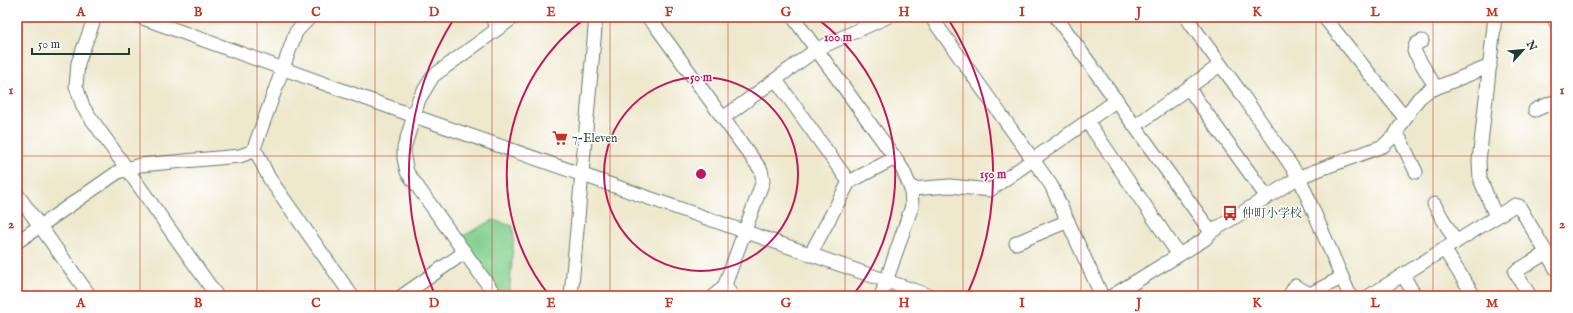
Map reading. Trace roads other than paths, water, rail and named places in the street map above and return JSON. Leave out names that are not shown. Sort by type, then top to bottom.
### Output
[{"type":"street","points":[[95,17],[78,63],[76,86],[83,107],[217,296]]},
{"type":"street","points":[[140,17],[414,116],[930,296]]},
{"type":"street","points":[[17,242],[126,168],[140,165],[240,156],[253,150],[284,69],[296,32],[310,17]]},
{"type":"street","points":[[491,17],[498,28]]},
{"type":"street","points":[[496,296],[407,172],[404,158],[404,148],[419,99],[433,76],[514,17]]},
{"type":"street","points":[[571,296],[596,17]]},
{"type":"street","points":[[647,17],[655,25],[761,170],[763,181],[744,231],[729,290],[714,296]]},
{"type":"street","points":[[793,17],[895,158],[903,170],[912,189],[912,206],[881,296]]},
{"type":"street","points":[[722,118],[817,50],[887,17]]},
{"type":"street","points":[[931,17],[1051,184],[1102,296]]},
{"type":"street","points":[[1056,17],[1211,232]]},
{"type":"street","points":[[1186,17],[1299,177],[1350,296]]},
{"type":"street","points":[[1324,17],[1405,118]]},
{"type":"street","points":[[1495,17],[1479,161],[1480,179],[1496,217]]},
{"type":"street","points":[[1553,17],[1556,23]]},
{"type":"street","points":[[1422,41],[1416,44],[1414,51],[1436,88]]},
{"type":"street","points":[[1135,126],[1220,65]]},
{"type":"street","points":[[1112,296],[1179,255],[1205,238],[1211,232],[1299,177],[1383,146],[1395,135],[1419,98],[1428,91],[1490,66]]},
{"type":"street","points":[[776,80],[849,182]]},
{"type":"street","points":[[1188,89],[1267,197]]},
{"type":"street","points":[[912,189],[950,186],[990,190],[1117,100]]},
{"type":"street","points":[[1535,110],[1556,102]]},
{"type":"street","points":[[1087,121],[1179,255]]},
{"type":"street","points":[[1395,135],[1400,139],[1416,172]]},
{"type":"street","points":[[253,150],[258,155],[269,178],[352,296]]},
{"type":"street","points":[[810,255],[849,182],[895,158]]},
{"type":"street","points":[[17,194],[90,296]]},
{"type":"street","points":[[1434,204],[1456,242]]},
{"type":"street","points":[[1369,296],[1515,205],[1519,206],[1556,269]]},
{"type":"street","points":[[1016,243],[1068,221]]},
{"type":"street","points":[[1444,249],[1474,296]]},
{"type":"street","points":[[402,296],[465,252]]},
{"type":"street","points":[[1530,296],[1515,272],[1546,253]]},
{"type":"street","points":[[1403,276],[1415,296]]},
{"type":"street","points":[[1289,296],[1295,286],[1310,294],[1341,278]]},
{"type":"place","name":"7-Eleven","points":[[560,138]]},
{"type":"place","name":"仲町小学校","points":[[1230,213]]}]
